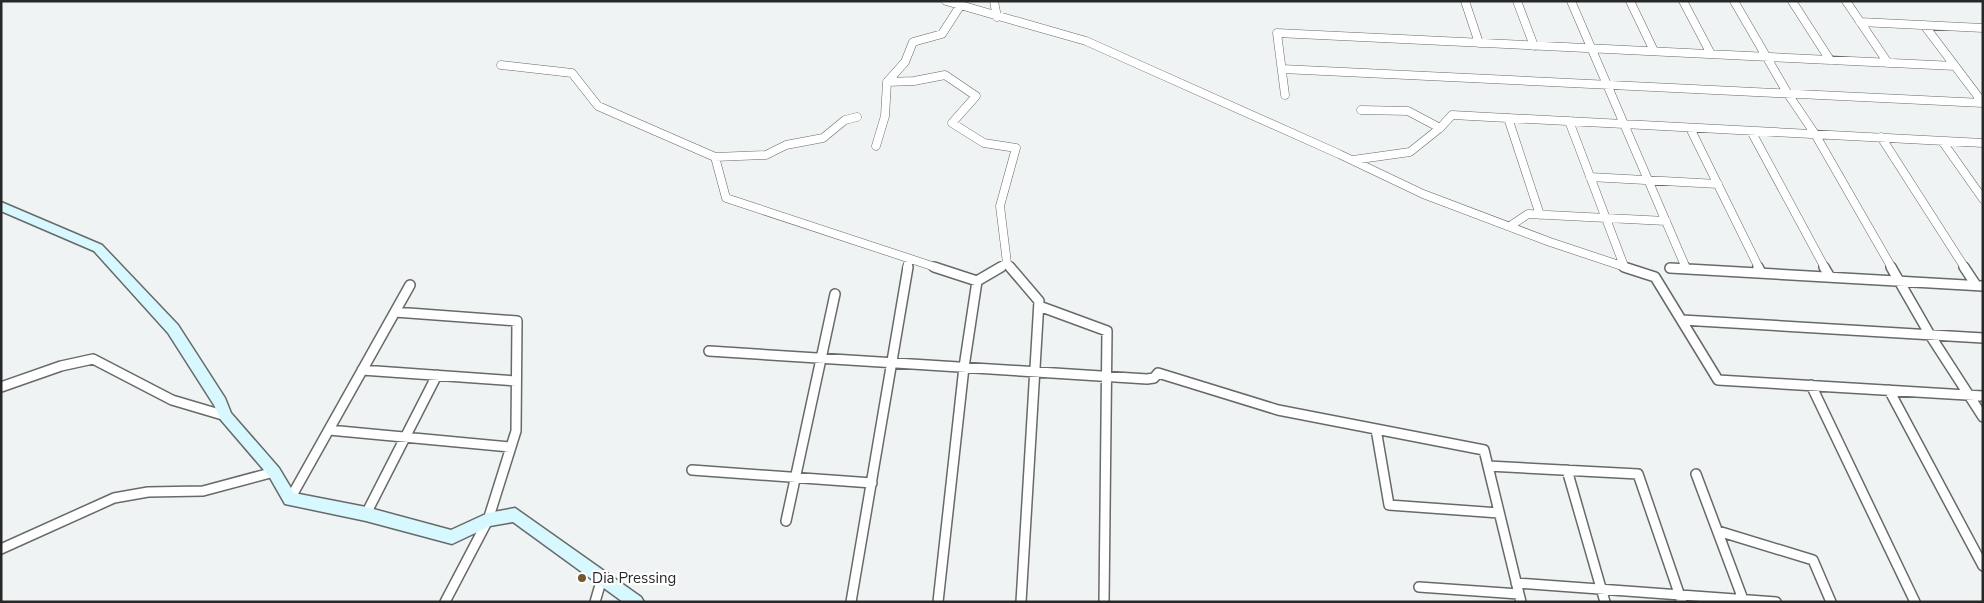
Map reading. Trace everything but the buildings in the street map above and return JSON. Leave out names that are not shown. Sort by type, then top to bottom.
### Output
[{"type":"street","points":[[946,1],[997,17],[1086,40],[1423,194],[1656,277],[1718,380],[1983,396]]},
{"type":"street","points":[[994,1],[997,17]]},
{"type":"street","points":[[1465,1],[1479,43]]},
{"type":"street","points":[[1517,1],[1534,46]]},
{"type":"street","points":[[1571,1],[1686,269]]},
{"type":"street","points":[[1630,1],[1654,51]]},
{"type":"street","points":[[1683,1],[1711,54]]},
{"type":"street","points":[[1734,1],[1788,94],[1815,134],[1930,335],[1983,417]]},
{"type":"street","points":[[1792,1],[1830,60]]},
{"type":"street","points":[[1846,1],[1888,62]]},
{"type":"street","points":[[876,146],[885,116],[887,82],[905,62],[913,42],[942,34],[960,6]]},
{"type":"street","points":[[1860,22],[1982,29]]},
{"type":"street","points":[[1924,25],[1983,103]]},
{"type":"street","points":[[1285,95],[1277,33],[1955,66]]},
{"type":"street","points":[[501,65],[572,73],[598,106],[715,157],[766,155],[786,145],[823,138],[845,120],[857,117]]},
{"type":"street","points":[[1282,69],[1983,103]]},
{"type":"street","points":[[887,82],[914,81],[945,75],[976,96],[952,123],[984,143],[1016,148],[1000,206],[1007,263],[1039,301],[1021,602]]},
{"type":"street","points":[[1361,110],[1408,111],[1440,128]]},
{"type":"street","points":[[1352,160],[1410,152],[1440,128],[1452,115],[1983,142]]},
{"type":"street","points":[[1508,118],[1540,215]]},
{"type":"street","points":[[1569,121],[1624,266]]},
{"type":"street","points":[[1690,128],[1761,273]]},
{"type":"street","points":[[1751,131],[1830,277]]},
{"type":"street","points":[[1881,137],[1980,286]]},
{"type":"street","points":[[1942,140],[1979,187],[1983,199]]},
{"type":"street","points":[[715,157],[726,198],[977,281],[1007,263]]},
{"type":"street","points":[[1590,177],[1718,184]]},
{"type":"street","points":[[1,206],[98,248],[173,329],[220,402],[226,416],[274,472],[290,499],[366,514],[452,537],[488,520],[515,515],[636,602]]},
{"type":"street","points":[[1510,226],[1528,214],[1666,222]]},
{"type":"street","points":[[851,602],[909,258]]},
{"type":"street","points":[[1670,268],[1980,286]]},
{"type":"street","points":[[938,602],[964,367],[977,281]]},
{"type":"street","points":[[290,499],[410,285]]},
{"type":"street","points":[[786,522],[834,294]]},
{"type":"street","points":[[1039,306],[1107,331],[1104,602]]},
{"type":"street","points":[[395,312],[517,322],[516,431],[488,520],[445,602]]},
{"type":"street","points":[[1682,320],[1983,338]]},
{"type":"street","points":[[709,351],[1147,379],[1154,378],[1158,373],[1278,410],[1484,450],[1519,593]]},
{"type":"street","points":[[1,387],[61,366],[93,359],[172,400],[226,416]]},
{"type":"street","points":[[362,370],[516,381]]},
{"type":"street","points":[[366,514],[437,375]]},
{"type":"street","points":[[1811,385],[1915,602]]},
{"type":"street","points":[[1889,390],[1983,566]]},
{"type":"street","points":[[1376,429],[1389,505],[1499,513]]},
{"type":"street","points":[[328,430],[510,448]]},
{"type":"street","points":[[1488,466],[1638,474],[1680,598]]},
{"type":"street","points":[[692,470],[872,483]]},
{"type":"street","points":[[1567,470],[1606,602]]},
{"type":"street","points":[[1,549],[114,498],[148,492],[203,491],[274,472]]},
{"type":"street","points":[[1696,474],[1744,601]]},
{"type":"street","points":[[1718,531],[1813,560],[1831,602]]},
{"type":"street","points":[[595,602],[602,578]]},
{"type":"street","points":[[1419,587],[1519,593],[1602,589],[1680,598],[1776,602]]},
{"type":"place","name":"Dia Pressing","points":[[582,578]]}]
